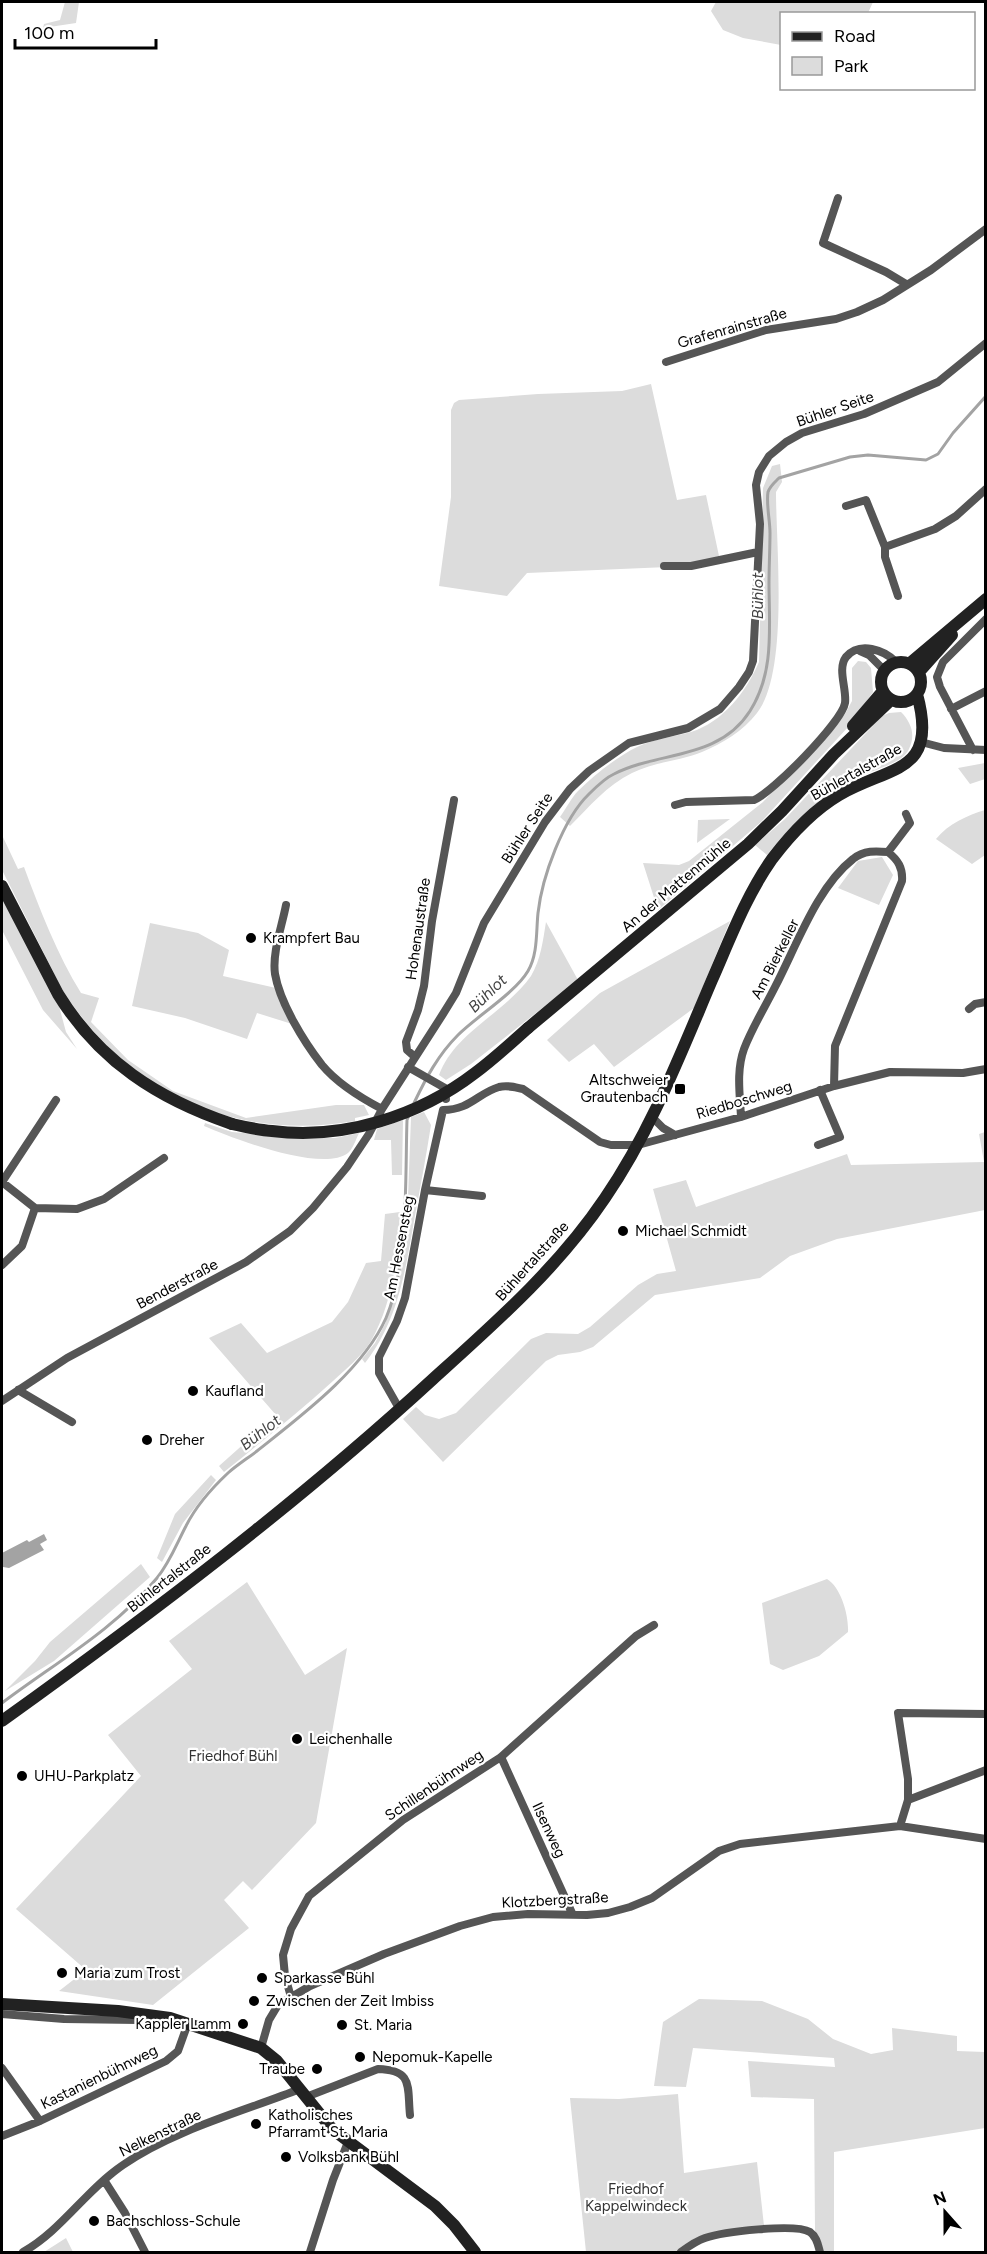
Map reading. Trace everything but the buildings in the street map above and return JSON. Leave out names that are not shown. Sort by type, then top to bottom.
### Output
[{"type":"street","points":[[838,198],[823,243],[886,272],[906,284]]},
{"type":"street","name":"Grafenrainstraße","points":[[666,362],[766,330],[836,319],[883,300],[931,270],[986,229]]},
{"type":"street","name":"Bühler Seite","points":[[347,1167],[456,993],[484,923],[544,822],[570,789],[589,771],[629,743],[688,728],[720,709],[740,687],[749,672],[753,661],[760,524],[756,485],[759,472],[769,456],[802,433],[864,414],[938,382],[983,349]]},
{"type":"street","points":[[885,547],[935,530],[956,516],[986,489]]},
{"type":"street","points":[[846,506],[866,500],[885,547],[885,557],[898,596]]},
{"type":"street","points":[[664,566],[691,566],[758,552]]},
{"type":"street","points":[[914,668],[986,598]]},
{"type":"street","points":[[973,750],[937,677],[939,668],[986,619]]},
{"type":"street","points":[[675,805],[686,802],[754,800],[767,792],[837,720],[845,701],[843,663],[847,657],[867,649],[880,651],[896,662],[914,668]]},
{"type":"street","points":[[860,651],[869,655],[884,670]]},
{"type":"street","points":[[896,662],[884,670],[881,676],[892,698],[922,723]]},
{"type":"street","points":[[892,698],[916,694],[920,687],[914,668]]},
{"type":"street","points":[[951,709],[986,691]]},
{"type":"street","name":"Bühlertalstraße","points":[[2,1721],[175,1593],[302,1492],[400,1410],[537,1283],[596,1211],[653,1118],[751,891],[797,828],[815,812],[849,790],[908,763],[921,742],[922,712],[916,694]]},
{"type":"street","name":"An der Mattenmühle","points":[[2,886],[68,1011],[115,1062],[144,1085],[203,1115],[232,1124],[274,1132],[348,1130],[410,1111],[476,1073],[748,843],[782,811],[834,754],[849,732],[892,698]]},
{"type":"street","name":"Bühlertalstraße","points":[[921,742],[944,748],[986,750]]},
{"type":"street","name":"Hohenaustraße","points":[[415,1057],[407,1050],[406,1042],[424,986],[432,921],[454,800]]},
{"type":"street","points":[[834,1086],[835,1046],[902,881],[900,865],[888,852],[910,823],[906,814]]},
{"type":"street","name":"Am Bierkeller","points":[[741,1117],[739,1077],[744,1049],[818,903],[835,878],[854,858],[876,850],[888,852]]},
{"type":"street","points":[[286,905],[275,962],[277,980],[286,1005],[323,1066],[363,1099],[382,1109]]},
{"type":"street","points":[[969,1009],[975,1004],[986,1002]]},
{"type":"street","points":[[408,1067],[445,1088],[446,1099]]},
{"type":"street","name":"Riedboschweg","points":[[443,1110],[453,1110],[467,1105],[498,1087],[523,1089],[600,1142],[611,1145],[638,1145],[741,1117],[820,1090],[890,1072],[963,1073],[986,1069]]},
{"type":"street","points":[[818,1145],[840,1137],[820,1090]]},
{"type":"street","points":[[56,1100],[2,1182],[35,1208],[77,1209],[93,1204],[132,1181],[164,1158]]},
{"type":"street","name":"Am Hessensteg","points":[[400,1410],[379,1373],[379,1356],[397,1321],[405,1298],[443,1110]]},
{"type":"street","points":[[653,1118],[675,1135]]},
{"type":"street","name":"Benderstraße","points":[[2,1401],[67,1358],[208,1283],[269,1247],[313,1208],[347,1167]]},
{"type":"street","name":"Am Hessensteg","points":[[425,1190],[482,1196]]},
{"type":"street","points":[[2,1265],[22,1246],[35,1208]]},
{"type":"street","points":[[18,1390],[72,1422]]},
{"type":"street","name":"Schillenbühnweg","points":[[291,1997],[285,1976],[283,1955],[291,1929],[309,1896],[403,1820],[501,1757],[636,1636],[654,1625]]},
{"type":"street","points":[[900,1826],[908,1800],[908,1779],[898,1713],[986,1714]]},
{"type":"street","name":"Ilsenweg","points":[[501,1757],[572,1913]]},
{"type":"street","points":[[908,1800],[986,1770]]},
{"type":"street","name":"Klotzbergstraße","points":[[261,2048],[272,2013],[278,2005],[384,1954],[460,1926],[493,1917],[598,1914],[630,1907],[652,1898],[719,1851],[740,1844],[900,1826],[986,1839]]},
{"type":"street","points":[[2,2004],[148,2015],[188,2023],[261,2048],[271,2054],[319,2114],[348,2142],[396,2175],[435,2206],[454,2225],[475,2253]]},
{"type":"street","points":[[2,2014],[64,2019],[138,2020],[148,2015]]},
{"type":"street","name":"Kastanienbühnweg","points":[[2,2136],[40,2121],[166,2061],[178,2050],[188,2023]]},
{"type":"street","points":[[2,2068],[40,2121]]},
{"type":"street","name":"Nelkenstraße","points":[[23,2253],[42,2239],[124,2164],[172,2139],[378,2069],[402,2073],[407,2080],[410,2115]]},
{"type":"street","points":[[310,2253],[333,2180],[348,2142]]},
{"type":"street","points":[[104,2180],[125,2213],[145,2253]]},
{"type":"street","points":[[681,2253],[692,2244],[715,2235],[781,2228],[808,2231],[814,2235],[820,2253]]},
{"type":"green space","points":[[65,2],[79,2],[76,23],[43,28],[44,24],[60,20]]},
{"type":"green space","points":[[716,2],[873,2],[868,12],[780,12],[780,45],[743,38],[723,30],[711,11]]},
{"type":"green space","points":[[651,384],[677,500],[706,495],[719,556],[691,566],[527,573],[507,596],[439,586],[451,497],[451,410],[454,403],[459,400],[538,394],[622,391]]},
{"type":"green space","points":[[780,464],[782,482],[776,492],[777,639],[767,694],[757,713],[739,731],[710,748],[694,755],[649,766],[623,778],[599,797],[570,826],[560,817],[575,794],[599,772],[637,747],[691,732],[713,721],[740,695],[754,673],[759,662],[763,488],[772,466]]},
{"type":"green space","points":[[858,661],[866,662],[871,668],[873,692],[849,726],[761,822],[658,910],[643,863],[679,865],[689,861],[763,802],[845,714],[852,701],[852,668]]},
{"type":"green space","points":[[901,712],[910,724],[912,734],[911,744],[906,754],[890,764],[851,781],[824,798],[788,830],[767,855],[755,845],[785,819],[882,716]]},
{"type":"green space","points":[[985,763],[985,779],[970,784],[958,768]]},
{"type":"green space","points":[[985,810],[985,855],[972,864],[936,839],[959,821]]},
{"type":"green space","points":[[730,819],[697,843],[698,820]]},
{"type":"green space","points":[[2,835],[18,869],[24,867],[72,978],[81,993],[99,998],[91,1022],[128,1060],[173,1091],[246,1118],[336,1105],[364,1105],[369,1115],[355,1118],[355,1121],[310,1126],[267,1124],[226,1116],[188,1102],[151,1082],[118,1056],[88,1025],[62,989],[2,870]]},
{"type":"green space","points":[[882,857],[893,875],[879,905],[838,888],[858,861]]},
{"type":"green space","points":[[2,894],[59,1006],[66,1032],[77,1049],[43,1010],[2,930]]},
{"type":"green space","points":[[730,921],[694,1008],[614,1067],[594,1044],[569,1062],[547,1040],[600,993]]},
{"type":"green space","points":[[546,922],[578,980],[471,1064],[446,1080],[439,1075],[446,1060],[456,1047],[508,1001],[531,976],[543,943]]},
{"type":"green space","points":[[150,923],[198,933],[229,950],[223,976],[276,988],[292,1024],[257,1013],[247,1039],[185,1018],[132,1006]]},
{"type":"green space","points":[[424,1112],[431,1125],[403,1277],[393,1313],[365,1363],[362,1359],[375,1343],[385,1324],[398,1284],[407,1224],[411,1117]]},
{"type":"green space","points":[[403,1120],[402,1175],[392,1175],[391,1140],[374,1140],[377,1129]]},
{"type":"green space","points":[[205,1123],[232,1132],[308,1138],[335,1138],[359,1133],[348,1153],[335,1158],[318,1159],[277,1152],[255,1145],[204,1126]]},
{"type":"green space","points":[[985,1132],[985,1210],[837,1239],[790,1256],[760,1278],[655,1295],[593,1347],[580,1352],[558,1355],[546,1361],[443,1462],[403,1419],[416,1407],[425,1415],[439,1419],[456,1413],[531,1339],[546,1333],[578,1334],[590,1327],[638,1285],[657,1274],[676,1271],[653,1189],[686,1180],[696,1207],[847,1154],[851,1165],[984,1162],[979,1134]]},
{"type":"green space","points":[[400,1212],[396,1262],[389,1295],[385,1311],[367,1347],[320,1393],[224,1472],[219,1466],[276,1415],[209,1338],[241,1323],[267,1353],[332,1322],[348,1302],[366,1263],[381,1261],[385,1214]]},
{"type":"green space","points":[[211,1475],[216,1480],[183,1523],[162,1562],[157,1558],[175,1514]]},
{"type":"green space","points":[[141,1564],[150,1577],[54,1661],[5,1691],[35,1661],[50,1642]]},
{"type":"green space","points":[[827,1579],[840,1595],[847,1618],[848,1632],[819,1656],[783,1670],[770,1664],[762,1603]]},
{"type":"green space","name":"Friedhof Bühl","points":[[247,1582],[305,1675],[347,1648],[316,1823],[252,1890],[243,1881],[224,1900],[249,1928],[153,2005],[59,1991],[86,1970],[16,1909],[141,1776],[108,1735],[192,1669],[169,1641]]},
{"type":"green space","points":[[699,1999],[762,2001],[808,2019],[833,2039],[871,2054],[893,2050],[892,2028],[957,2036],[957,2051],[985,2052],[985,2128],[834,2152],[834,2252],[823,2252],[815,2231],[814,2099],[751,2097],[748,2061],[835,2067],[834,2058],[693,2048],[686,2087],[654,2086],[663,2022]]},
{"type":"green space","name":"Friedhof Kappelwindeck","points":[[678,2094],[684,2173],[757,2162],[764,2226],[705,2235],[685,2244],[676,2252],[586,2252],[570,2098],[619,2099]]},
{"type":"green space","points":[[66,2238],[73,2252],[44,2252]]},
{"type":"shaded area","points":[[44,1534],[47,1540],[40,1544],[44,1550],[9,1568],[3,1567],[2,1553]]},
{"type":"waterway","name":"Bühlot","points":[[414,1103],[444,1051],[466,1028],[514,988],[528,971],[535,950],[540,899],[549,866],[562,833],[589,794],[611,776],[631,767],[687,752],[722,738],[737,727],[750,711],[764,681],[769,648],[768,492],[771,486],[779,478],[850,457],[868,455],[926,460],[938,454],[953,433],[986,396]]},
{"type":"waterway","name":"Bühlot","points":[[2,1703],[103,1630],[140,1597],[162,1572],[190,1519],[210,1491],[231,1470],[329,1391],[347,1374],[376,1337],[386,1318],[399,1272],[406,1194],[407,1120],[409,1115]]},
{"type":"place","name":"Krampfert Bau","points":[[251,938]]},
{"type":"place","name":"Altschweier Grautenbach","points":[[680,1089]]},
{"type":"place","name":"Michael Schmidt","points":[[623,1231]]},
{"type":"place","name":"Kaufland","points":[[193,1391]]},
{"type":"place","name":"Dreher","points":[[147,1440]]},
{"type":"place","name":"Leichenhalle","points":[[297,1739]]},
{"type":"place","name":"UHU-Parkplatz","points":[[22,1776]]},
{"type":"place","name":"Maria zum Trost","points":[[62,1973]]},
{"type":"place","name":"Sparkasse Bühl","points":[[262,1978]]},
{"type":"place","name":"Zwischen der Zeit Imbiss","points":[[254,2001]]},
{"type":"place","name":"Kappler Lamm","points":[[243,2024]]},
{"type":"place","name":"St. Maria","points":[[342,2025]]},
{"type":"place","name":"Nepomuk-Kapelle","points":[[360,2057]]},
{"type":"place","name":"Traube","points":[[317,2069]]},
{"type":"place","name":"Katholisches Pfarramt St. Maria","points":[[256,2124]]},
{"type":"place","name":"Volksbank Bühl","points":[[286,2157]]},
{"type":"place","name":"Bachschloss-Schule","points":[[94,2221]]}]
